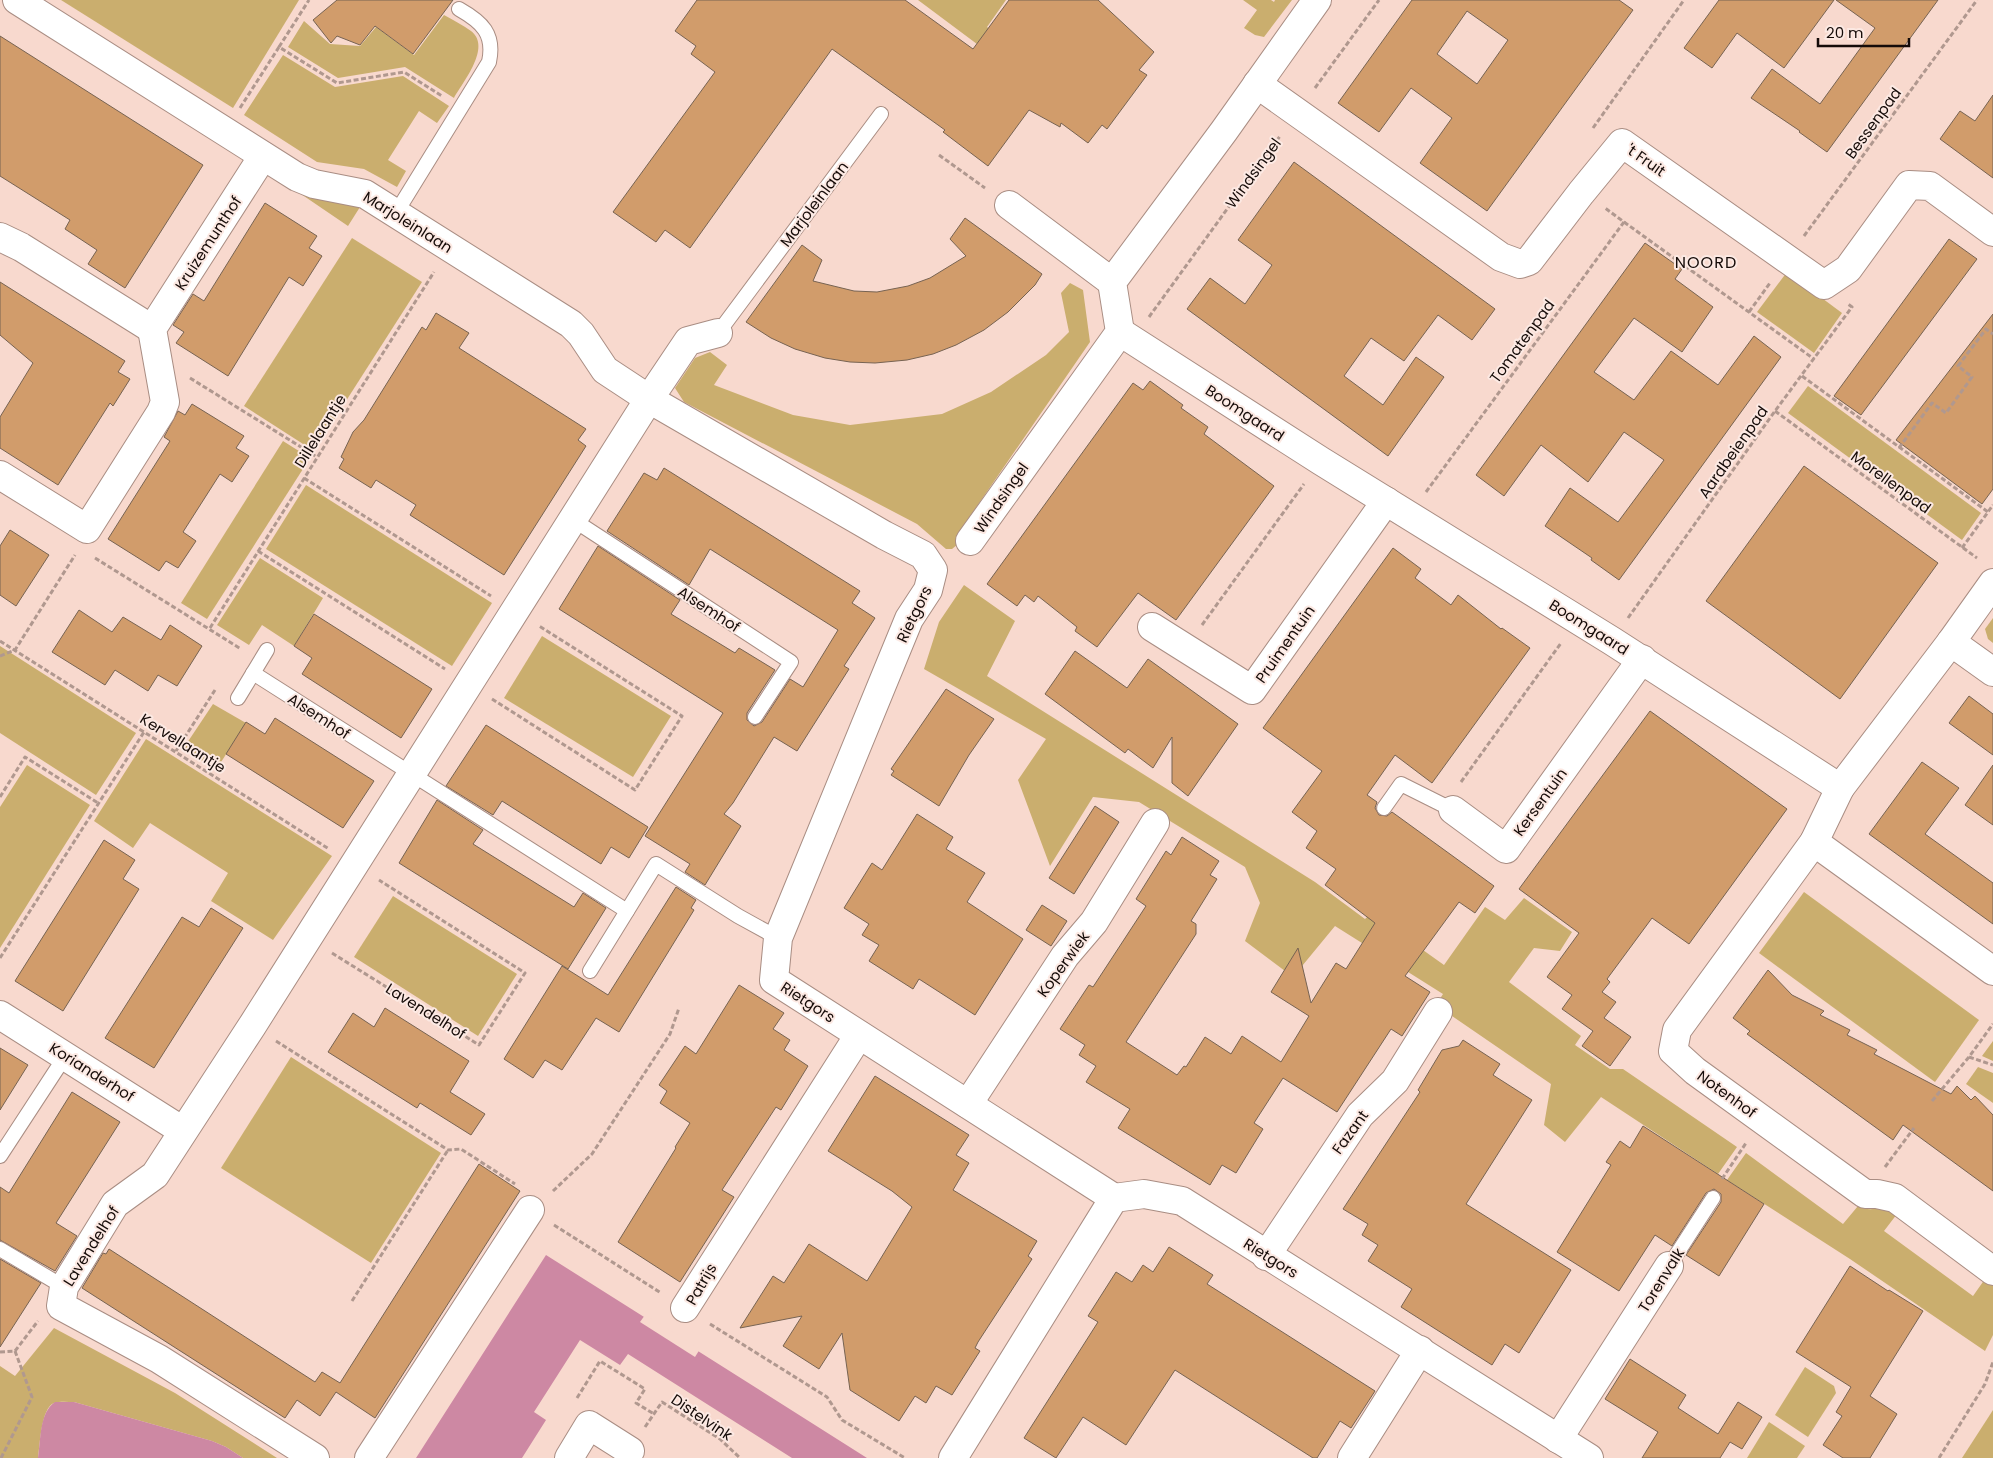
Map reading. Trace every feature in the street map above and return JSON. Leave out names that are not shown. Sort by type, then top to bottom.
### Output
[{"type":"street","name":"Marjoleinlaan","points":[[18,0],[224,132],[306,181],[360,192],[396,213],[570,324],[581,334],[605,370],[649,399],[884,535],[923,555],[933,570]]},
{"type":"street","points":[[1112,282],[1317,0]]},
{"type":"street","name":"'t Fruit","points":[[1257,84],[1501,257],[1520,264],[1529,262],[1581,193],[1622,143],[1824,285]]},
{"type":"street","name":"Kruizemunthof","points":[[152,328],[263,156]]},
{"type":"street","points":[[1824,285],[1848,269],[1909,185],[1930,186],[1993,232]]},
{"type":"street","points":[[1008,205],[1112,282],[1120,332]]},
{"type":"street","points":[[0,237],[21,247],[152,328],[165,402],[161,412],[83,539],[0,474]]},
{"type":"street","name":"Boomgaard","points":[[1120,332],[1321,461],[1612,641],[1840,788]]},
{"type":"street","name":"Windsingel","points":[[970,542],[1120,332]]},
{"type":"street","name":"Marjoleinlaan","points":[[649,399],[688,341],[718,334]]},
{"type":"street","points":[[411,774],[649,399]]},
{"type":"street","name":"Pruimentuin","points":[[1152,627],[1252,690],[1386,501]]},
{"type":"street","name":"Rietgors","points":[[933,570],[928,590],[909,619],[778,938],[774,980],[1114,1198],[1144,1194],[1182,1201],[1266,1256],[1420,1350],[1589,1458]]},
{"type":"street","points":[[1840,788],[1951,642],[1993,583]]},
{"type":"street","points":[[1951,642],[1993,672]]},
{"type":"street","name":"Kersentuin","points":[[1453,810],[1506,849],[1642,660]]},
{"type":"street","name":"Lavendelhof","points":[[315,1458],[63,1297],[115,1204],[155,1175],[252,1026],[411,774]]},
{"type":"street","name":"Notenhof","points":[[1840,788],[1814,842],[1677,1030],[1673,1051],[1695,1071],[1865,1194],[1877,1194],[1895,1198],[1993,1271]]},
{"type":"street","name":"Koperwiek","points":[[968,1104],[1065,956],[1094,922],[1155,823]]},
{"type":"street","points":[[1814,842],[1993,971]]},
{"type":"street","name":"Fazant","points":[[1266,1256],[1360,1115],[1395,1081],[1438,1012]]},
{"type":"street","name":"Korianderhof","points":[[0,1015],[66,1055],[183,1131]]},
{"type":"street","name":"Patrijs","points":[[685,1308],[859,1035]]},
{"type":"street","points":[[953,1458],[1114,1198]]},
{"type":"street","points":[[369,1458],[535,1206]]},
{"type":"street","name":"Torenvalk","points":[[1558,1439],[1669,1266]]},
{"type":"street","points":[[1352,1458],[1420,1350]]},
{"type":"street","points":[[568,1458],[589,1424],[630,1451]]},
{"type":"lane","points":[[396,213],[487,67],[491,50],[489,37],[484,28],[459,8]]},
{"type":"lane","name":"Marjoleinlaan","points":[[718,334],[881,114]]},
{"type":"lane","name":"Alsemhof","points":[[572,519],[792,662],[755,717]]},
{"type":"lane","points":[[238,698],[267,650]]},
{"type":"lane","name":"Alsemhof","points":[[253,673],[627,911]]},
{"type":"lane","points":[[1384,808],[1401,784],[1453,810]]},
{"type":"lane","points":[[590,971],[656,864],[738,916],[778,938]]},
{"type":"lane","points":[[0,1156],[66,1055]]},
{"type":"lane","name":"Torenvalk","points":[[1669,1266],[1714,1198]]},
{"type":"lane","points":[[0,1249],[63,1297]]},
{"type":"path","points":[[224,132],[309,0]]},
{"type":"path","name":"Windsingel","points":[[1120,332],[1140,329],[1379,0]]},
{"type":"path","name":"Bessenpad","points":[[1749,312],[1976,0]]},
{"type":"path","points":[[279,47],[337,83],[404,72],[462,109]]},
{"type":"path","points":[[938,155],[1008,205]]},
{"type":"path","points":[[1581,193],[1814,359]]},
{"type":"path","name":"Tomatenpad","points":[[1408,515],[1624,222]]},
{"type":"path","name":"Dillelaantje","points":[[210,628],[449,248]]},
{"type":"path","name":"Aardbeienpad","points":[[1612,641],[1852,307],[1824,285]]},
{"type":"path","points":[[1899,448],[1932,403],[1946,413],[1972,376],[1958,366],[1986,329],[1993,334]]},
{"type":"path","points":[[163,383],[188,376],[317,457]]},
{"type":"path","points":[[1802,376],[1988,512]]},
{"type":"path","name":"Morellenpad","points":[[1776,411],[1977,558]]},
{"type":"path","points":[[1186,648],[1321,461]]},
{"type":"path","points":[[1962,548],[1993,505]]},
{"type":"path","points":[[0,656],[15,650],[83,539],[210,628],[242,648],[238,654]]},
{"type":"path","points":[[1453,810],[1452,795],[1578,620]]},
{"type":"path","name":"Kervellaantje","points":[[0,641],[354,864]]},
{"type":"path","points":[[176,751],[218,686]]},
{"type":"path","points":[[0,958],[144,732]]},
{"type":"path","points":[[0,797],[25,757],[98,803]]},
{"type":"path","name":"Lavendelhof","points":[[307,938],[480,1044],[525,973],[354,864]]},
{"type":"path","points":[[535,1206],[592,1154],[670,1034],[679,1008]]},
{"type":"path","points":[[1932,1101],[1969,1057],[1993,1024]]},
{"type":"path","points":[[252,1026],[448,1150],[462,1149],[535,1206],[685,1308]]},
{"type":"path","points":[[1969,1057],[1993,1065]]},
{"type":"path","points":[[1714,1198],[1723,1177],[1762,1119]]},
{"type":"path","points":[[1865,1194],[1914,1128]]},
{"type":"path","points":[[352,1301],[448,1150]]},
{"type":"path","points":[[0,1352],[15,1351],[44,1314],[63,1297]]},
{"type":"path","name":"Patrijs","points":[[685,1308],[827,1397],[842,1420],[905,1458]]},
{"type":"path","points":[[1,1458],[32,1397],[15,1351]]},
{"type":"path","name":"Distelvink","points":[[576,1400],[600,1360],[645,1389],[636,1403],[654,1414]]},
{"type":"path","points":[[1939,1458],[1985,1384],[1993,1362]]},
{"type":"path","name":"Distelvink","points":[[630,1451],[662,1402],[720,1439],[740,1458]]},
{"type":"shaded area","points":[[61,0],[299,0],[233,108]]},
{"type":"shaded area","points":[[918,0],[1006,0],[987,27],[996,35],[985,50]]},
{"type":"shaded area","points":[[1243,0],[1271,0],[1274,2],[1275,0],[1292,0],[1264,37],[1255,35],[1244,28],[1257,10]]},
{"type":"shaded area","points":[[444,15],[471,31],[477,38],[478,46],[474,64],[454,98],[405,67],[338,78],[288,47],[304,21],[330,44],[360,46],[376,27],[414,55]]},
{"type":"shaded area","points":[[283,55],[335,87],[403,76],[449,106],[437,123],[419,111],[388,160],[406,171],[397,187],[364,169],[317,162],[244,115]]},
{"type":"shaded area","points":[[298,192],[309,197],[360,207],[348,226]]},
{"type":"shaded area","points":[[352,238],[422,282],[314,451],[244,406]]},
{"type":"shaded area","points":[[1787,272],[1842,313],[1814,353],[1757,312]]},
{"type":"shaded area","points":[[1070,283],[1083,290],[1090,342],[964,525],[963,540],[952,549],[946,549],[917,524],[684,402],[675,388],[695,358],[710,352],[727,365],[714,385],[793,415],[850,425],[942,414],[991,392],[1046,355],[1069,332],[1061,293]]},
{"type":"shaded area","points":[[1808,386],[1981,513],[1962,540],[1788,413]]},
{"type":"shaded area","points":[[283,441],[310,458],[207,619],[181,603]]},
{"type":"shaded area","points":[[306,485],[492,603],[452,666],[266,549]]},
{"type":"shaded area","points":[[260,558],[323,598],[294,646],[262,625],[249,645],[217,625]]},
{"type":"shaded area","points":[[964,585],[1015,621],[987,676],[1315,882],[1365,919],[1371,913],[1444,965],[1485,907],[1505,920],[1524,898],[1572,932],[1560,951],[1534,948],[1509,982],[1581,1036],[1575,1045],[1610,1069],[1623,1069],[1737,1147],[1718,1174],[1601,1097],[1565,1142],[1544,1125],[1551,1084],[1436,1005],[1443,994],[1335,926],[1293,977],[1245,941],[1260,903],[1245,867],[1139,802],[1093,797],[1050,866],[1018,780],[1046,739],[924,669],[939,622]]},
{"type":"shaded area","points":[[1993,618],[1993,643],[1988,639],[1985,629]]},
{"type":"shaded area","points":[[542,636],[671,716],[633,777],[504,698]]},
{"type":"shaded area","points":[[0,646],[136,733],[96,795],[0,733]]},
{"type":"shaded area","points":[[213,704],[246,723],[216,770],[183,749]]},
{"type":"shaded area","points":[[146,739],[332,856],[273,940],[211,901],[228,873],[150,823],[133,848],[94,821]]},
{"type":"shaded area","points":[[27,765],[90,805],[0,948],[0,807]]},
{"type":"shaded area","points":[[1804,892],[1979,1020],[1935,1082],[1759,953]]},
{"type":"shaded area","points":[[393,896],[517,974],[478,1036],[354,957]]},
{"type":"shaded area","points":[[1993,1041],[1993,1061],[1982,1056]]},
{"type":"shaded area","points":[[291,1057],[441,1153],[371,1263],[221,1168]]},
{"type":"shaded area","points":[[1978,1067],[1993,1073],[1993,1103],[1966,1084]]},
{"type":"shaded area","points":[[1746,1153],[1843,1224],[1858,1206],[1870,1209],[1881,1207],[1897,1214],[1884,1231],[1973,1296],[1985,1279],[1993,1282],[1993,1335],[1985,1351],[1850,1259],[1727,1180]]},
{"type":"shaded area","points":[[546,1255],[867,1458],[792,1458],[628,1354],[620,1365],[580,1340],[534,1412],[546,1420],[522,1458],[416,1458]]},
{"type":"shaded area","points":[[54,1328],[175,1393],[277,1458],[243,1458],[212,1441],[74,1402],[59,1402],[50,1406],[46,1412],[38,1458],[0,1458],[0,1366],[15,1376]]},
{"type":"shaded area","points":[[1805,1367],[1834,1386],[1836,1393],[1808,1437],[1775,1415]]},
{"type":"shaded area","points":[[55,1402],[74,1402],[212,1441],[243,1458],[38,1458],[43,1420]]},
{"type":"shaded area","points":[[1993,1410],[1993,1458],[1962,1458]]},
{"type":"shaded area","points":[[1769,1422],[1805,1446],[1797,1458],[1747,1458]]},
{"type":"pier","points":[[645,1315],[700,1349],[695,1357],[640,1322]]},
{"type":"building","points":[[337,0],[453,0],[413,54],[375,26],[360,45],[337,36],[331,43],[313,20]]},
{"type":"building","points":[[697,0],[905,0],[973,49],[1009,0],[1098,0],[1154,52],[1139,70],[1147,75],[1107,129],[1102,125],[1088,143],[1061,123],[1060,127],[1029,110],[988,166],[943,132],[945,130],[832,49],[690,248],[665,230],[656,242],[613,212],[715,72],[691,54],[696,46],[675,31]]},
{"type":"building","points":[[1412,0],[1619,0],[1633,10],[1487,211],[1420,163],[1452,118],[1411,88],[1379,132],[1338,103]],"holes":[[[1467,11],[1508,40],[1477,84],[1437,54]]]},
{"type":"building","points":[[1719,0],[1834,0],[1784,68],[1737,33],[1712,68],[1684,48]]},
{"type":"building","points":[[1836,0],[1938,0],[1827,152],[1751,98],[1772,69],[1820,104],[1875,28]]},
{"type":"building","points":[[0,36],[203,165],[125,288],[88,264],[97,250],[65,229],[70,220],[0,176]]},
{"type":"building","points":[[1993,95],[1993,178],[1940,139],[1960,111],[1975,121]]},
{"type":"building","points":[[1294,162],[1495,309],[1472,340],[1438,315],[1404,361],[1371,338],[1344,376],[1383,405],[1416,357],[1444,377],[1388,456],[1187,309],[1210,278],[1245,304],[1272,265],[1238,240]]},
{"type":"building","points":[[265,203],[317,236],[309,248],[322,256],[303,286],[289,277],[228,376],[176,343],[184,332],[173,325],[193,294],[204,301]]},
{"type":"building","points":[[965,218],[1042,274],[1035,285],[1008,312],[984,330],[956,345],[933,354],[907,360],[875,363],[850,362],[825,358],[795,349],[771,338],[746,322],[802,245],[822,260],[813,281],[854,291],[877,292],[908,286],[930,278],[966,256],[950,239]]},
{"type":"building","points":[[1949,239],[1977,259],[1861,415],[1834,396]]},
{"type":"building","points":[[1645,243],[1682,269],[1675,279],[1713,307],[1682,352],[1634,318],[1594,372],[1634,400],[1671,351],[1718,385],[1754,336],[1781,357],[1619,580],[1591,560],[1592,558],[1545,526],[1570,488],[1618,522],[1664,460],[1624,432],[1588,482],[1541,445],[1504,496],[1476,475]]},
{"type":"building","points":[[0,282],[125,361],[118,372],[130,379],[113,406],[110,403],[58,485],[0,448],[0,417],[33,363],[0,335]]},
{"type":"building","points":[[436,313],[469,333],[459,348],[586,429],[578,440],[586,446],[504,575],[410,515],[416,505],[376,480],[371,488],[339,468],[344,459],[341,457],[353,432],[364,420],[422,327],[426,330]]},
{"type":"building","points":[[1993,314],[1993,489],[1982,504],[1896,440]]},
{"type":"building","points":[[1150,381],[1183,405],[1181,408],[1208,427],[1204,434],[1274,486],[1176,620],[1138,593],[1097,647],[1075,631],[1077,627],[1038,596],[1034,602],[1025,595],[1017,606],[987,584],[1133,383],[1143,390]]},
{"type":"building","points":[[192,404],[244,436],[236,448],[249,456],[232,482],[220,474],[183,532],[196,541],[178,568],[166,561],[159,571],[108,539],[170,441],[164,437],[178,411],[185,415]]},
{"type":"building","points":[[1804,466],[1938,563],[1840,699],[1706,601]]},
{"type":"building","points":[[664,468],[860,591],[852,603],[875,618],[844,666],[849,669],[797,751],[774,737],[733,803],[724,814],[741,826],[705,885],[685,872],[690,864],[645,836],[723,713],[559,609],[598,546],[680,600],[671,614],[735,653],[739,648],[775,670],[747,713],[747,720],[754,726],[762,722],[790,679],[803,687],[838,630],[710,549],[689,585],[607,531],[644,473],[657,480]]},
{"type":"building","points":[[10,530],[49,555],[16,606],[0,595],[0,546]]},
{"type":"building","points":[[1393,548],[1421,569],[1415,578],[1451,605],[1458,595],[1501,629],[1530,648],[1432,783],[1395,755],[1367,795],[1377,802],[1375,808],[1379,815],[1387,816],[1392,812],[1494,886],[1475,913],[1459,902],[1405,976],[1430,992],[1402,1036],[1391,1029],[1337,1112],[1283,1078],[1254,1123],[1263,1129],[1236,1173],[1222,1165],[1210,1185],[1118,1128],[1130,1109],[1086,1082],[1096,1066],[1079,1055],[1085,1045],[1060,1029],[1089,985],[1093,987],[1146,906],[1136,899],[1166,851],[1171,855],[1182,837],[1219,861],[1210,875],[1217,879],[1191,921],[1196,924],[1196,934],[1126,1042],[1177,1075],[1184,1066],[1186,1067],[1205,1037],[1231,1054],[1242,1036],[1281,1062],[1309,1016],[1271,992],[1298,948],[1311,1003],[1336,963],[1346,969],[1375,923],[1325,885],[1336,869],[1306,848],[1317,831],[1292,812],[1322,771],[1263,728]]},
{"type":"building","points":[[79,610],[112,632],[123,617],[161,640],[170,625],[202,646],[177,686],[158,675],[148,691],[115,670],[105,685],[52,652]]},
{"type":"building","points":[[314,614],[432,689],[401,738],[302,674],[312,658],[294,646]]},
{"type":"building","points":[[1075,651],[1127,688],[1148,659],[1238,724],[1188,796],[1172,783],[1172,737],[1153,768],[1128,749],[1125,753],[1045,694]]},
{"type":"building","points":[[946,689],[994,719],[969,755],[939,806],[891,775],[894,771],[891,769]]},
{"type":"building","points":[[1969,696],[1993,714],[1993,755],[1949,723]]},
{"type":"building","points":[[1650,711],[1787,809],[1689,944],[1652,918],[1607,979],[1610,982],[1602,992],[1616,1002],[1604,1018],[1631,1037],[1610,1066],[1582,1046],[1593,1031],[1562,1009],[1572,995],[1547,977],[1579,933],[1519,889]]},
{"type":"building","points":[[275,718],[374,781],[343,828],[226,754],[246,722],[265,734]]},
{"type":"building","points":[[486,725],[648,827],[629,858],[611,847],[601,864],[502,801],[493,815],[446,786]]},
{"type":"building","points":[[1922,762],[1959,788],[1925,834],[1993,883],[1993,924],[1869,834]]},
{"type":"building","points":[[1993,765],[1993,825],[1965,805]]},
{"type":"building","points":[[437,800],[483,830],[473,844],[574,907],[583,893],[606,908],[568,969],[399,863]]},
{"type":"building","points":[[1095,806],[1119,822],[1074,894],[1049,878]]},
{"type":"building","points":[[917,814],[953,837],[946,849],[985,873],[967,902],[1023,939],[975,1015],[919,979],[913,989],[869,961],[879,945],[862,935],[869,924],[844,908],[872,863],[882,870]]},
{"type":"building","points":[[104,840],[135,860],[123,879],[139,889],[63,1011],[15,981]]},
{"type":"building","points":[[676,887],[696,900],[691,908],[694,910],[619,1032],[596,1018],[562,1070],[545,1060],[533,1078],[504,1059],[562,966],[608,995]]},
{"type":"building","points":[[1042,905],[1067,921],[1051,946],[1026,930]]},
{"type":"building","points":[[211,908],[243,928],[154,1068],[105,1038],[182,917],[199,927]]},
{"type":"building","points":[[1768,970],[1792,995],[1824,1011],[1820,1015],[1850,1030],[1847,1035],[1877,1050],[1874,1054],[1951,1094],[1957,1086],[1971,1100],[1975,1096],[1993,1115],[1993,1191],[1903,1125],[1893,1140],[1747,1034],[1750,1031],[1733,1018]]},
{"type":"building","points":[[739,985],[784,1013],[773,1029],[790,1040],[784,1050],[808,1066],[781,1110],[776,1107],[722,1190],[734,1197],[680,1282],[618,1242],[690,1123],[660,1103],[667,1091],[659,1085],[685,1046],[696,1054]]},
{"type":"building","points":[[385,1008],[469,1061],[450,1092],[485,1114],[471,1135],[420,1103],[417,1108],[328,1052],[353,1013],[374,1027]]},
{"type":"building","points":[[1463,1040],[1500,1064],[1493,1075],[1532,1100],[1466,1204],[1571,1270],[1519,1353],[1505,1344],[1492,1365],[1401,1307],[1412,1289],[1368,1261],[1378,1245],[1362,1235],[1368,1224],[1343,1209],[1420,1092],[1418,1090],[1442,1050],[1459,1046]]},
{"type":"building","points":[[0,1048],[28,1065],[0,1110]]},
{"type":"building","points":[[875,1076],[969,1135],[956,1155],[969,1163],[953,1190],[1037,1241],[1028,1256],[1032,1259],[978,1342],[975,1348],[980,1351],[952,1395],[936,1386],[926,1403],[915,1396],[899,1421],[850,1390],[842,1333],[819,1369],[783,1346],[802,1316],[740,1328],[773,1276],[784,1283],[809,1244],[867,1281],[912,1207],[892,1191],[828,1151]]},
{"type":"building","points":[[72,1092],[120,1122],[56,1223],[77,1236],[55,1271],[0,1240],[0,1187],[9,1193]]},
{"type":"building","points":[[1643,1126],[1764,1204],[1719,1276],[1686,1255],[1721,1202],[1721,1194],[1714,1189],[1706,1193],[1672,1246],[1655,1235],[1619,1291],[1557,1252],[1611,1165],[1606,1162],[1620,1141],[1630,1148]]},
{"type":"building","points":[[479,1164],[520,1191],[375,1418],[336,1392],[320,1416],[297,1400],[285,1418],[82,1288],[103,1253],[106,1254],[109,1249],[315,1382],[322,1372],[340,1383]]},
{"type":"building","points":[[1169,1247],[1213,1275],[1207,1284],[1375,1391],[1351,1428],[1340,1421],[1317,1458],[1313,1458],[1175,1370],[1126,1445],[1083,1417],[1056,1458],[1024,1438],[1098,1322],[1088,1316],[1116,1272],[1132,1282],[1143,1265],[1153,1272]]},
{"type":"building","points":[[0,1259],[41,1283],[0,1347]]},
{"type":"building","points":[[1850,1266],[1923,1311],[1870,1396],[1897,1414],[1870,1458],[1843,1458],[1823,1445],[1842,1416],[1836,1412],[1851,1387],[1796,1352]]},
{"type":"building","points":[[1630,1359],[1686,1395],[1678,1408],[1718,1434],[1738,1402],[1762,1417],[1742,1449],[1730,1442],[1720,1458],[1642,1458],[1658,1432],[1605,1399]]},
{"type":"district","name":"NOORD","points":[[1706,262]]}]
